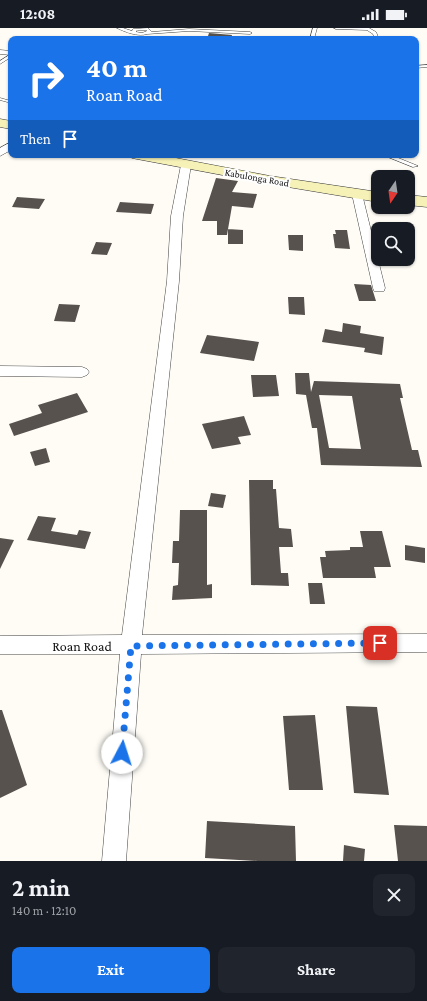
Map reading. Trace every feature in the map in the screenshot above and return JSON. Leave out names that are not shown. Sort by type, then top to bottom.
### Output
[{"type":"main road","name":"Kabulonga Road","points":[[152,158],[371,196]]},
{"type":"main road","points":[[415,201],[427,202]]},
{"type":"street","points":[[114,861],[131,646],[173,280],[177,216],[186,165]]},
{"type":"street","points":[[357,194],[379,288]]},
{"type":"street","points":[[0,371],[82,372]]},
{"type":"street","name":"Roan Road","points":[[0,646],[427,643]]},
{"type":"lane","points":[[118,28],[135,31],[147,30],[162,32],[185,29],[250,33]]},
{"type":"lane","points":[[336,28],[368,29],[375,33],[376,36]]},
{"type":"lane","points":[[136,36],[147,30]]},
{"type":"lane","points":[[135,31],[139,34]]},
{"type":"lane","points":[[0,63],[8,56]]},
{"type":"lane","points":[[394,158],[415,166]]},
{"type":"building","points":[[209,33],[232,35],[232,36],[208,36]]},
{"type":"building","points":[[216,178],[238,181],[232,192],[257,194],[253,208],[232,206],[227,235],[217,235],[217,221],[202,221]]},
{"type":"building","points":[[17,197],[45,199],[39,209],[12,207]]},
{"type":"building","points":[[120,202],[154,204],[151,214],[116,212]]},
{"type":"building","points":[[228,229],[243,230],[243,244],[228,244]]},
{"type":"building","points":[[335,230],[347,230],[350,249],[335,248],[333,234],[336,234]]},
{"type":"building","points":[[288,235],[303,235],[303,251],[289,250]]},
{"type":"building","points":[[96,242],[112,243],[107,255],[91,254]]},
{"type":"building","points":[[354,284],[371,285],[376,301],[359,301]]},
{"type":"building","points":[[288,297],[304,297],[305,315],[289,314]]},
{"type":"building","points":[[59,304],[80,305],[75,322],[54,321]]},
{"type":"building","points":[[343,323],[361,326],[360,333],[384,337],[382,355],[364,352],[365,348],[322,342],[325,329],[342,332]]},
{"type":"building","points":[[207,335],[259,342],[254,361],[200,353]]},
{"type":"building","points":[[295,373],[309,373],[311,392],[314,381],[400,384],[403,398],[400,398],[412,450],[418,450],[422,467],[321,465],[317,428],[312,428],[306,395],[296,394]],"holes":[[[319,395],[352,396],[361,449],[329,448]]]},
{"type":"building","points":[[251,375],[276,375],[279,396],[253,397]]},
{"type":"building","points":[[77,393],[88,412],[14,436],[9,424],[42,413],[38,405]]},
{"type":"building","points":[[244,416],[251,435],[238,437],[241,444],[212,449],[202,424]]},
{"type":"building","points":[[46,448],[50,462],[35,466],[30,452]]},
{"type":"building","points":[[249,480],[273,480],[273,489],[276,489],[279,528],[291,529],[293,547],[279,547],[281,573],[288,573],[289,586],[251,585]]},
{"type":"building","points":[[211,493],[226,495],[223,508],[208,506]]},
{"type":"building","points":[[180,510],[207,510],[207,585],[212,584],[212,598],[172,600],[173,586],[178,585],[179,563],[172,563],[173,541],[179,541]]},
{"type":"building","points":[[38,516],[56,518],[51,531],[77,535],[79,530],[91,532],[85,549],[27,540]]},
{"type":"building","points":[[360,531],[382,531],[391,567],[374,567],[376,578],[323,578],[320,557],[326,557],[325,551],[350,550],[350,547],[363,547]]},
{"type":"building","points":[[0,538],[14,540],[0,569]]},
{"type":"building","points":[[405,545],[425,548],[425,563],[405,560]]},
{"type":"building","points":[[308,583],[322,583],[325,604],[310,604]]},
{"type":"building","points":[[346,706],[377,707],[389,795],[354,793]]},
{"type":"building","points":[[0,710],[2,710],[27,785],[0,798]]},
{"type":"building","points":[[315,715],[323,790],[289,790],[283,716]]},
{"type":"building","points":[[207,821],[295,826],[296,861],[258,861],[205,858]]},
{"type":"building","points":[[394,825],[427,826],[427,861],[398,861]]},
{"type":"building","points":[[344,845],[365,849],[364,861],[343,861]]},
{"type":"route","points":[[122,753],[131,646],[380,643]]}]
